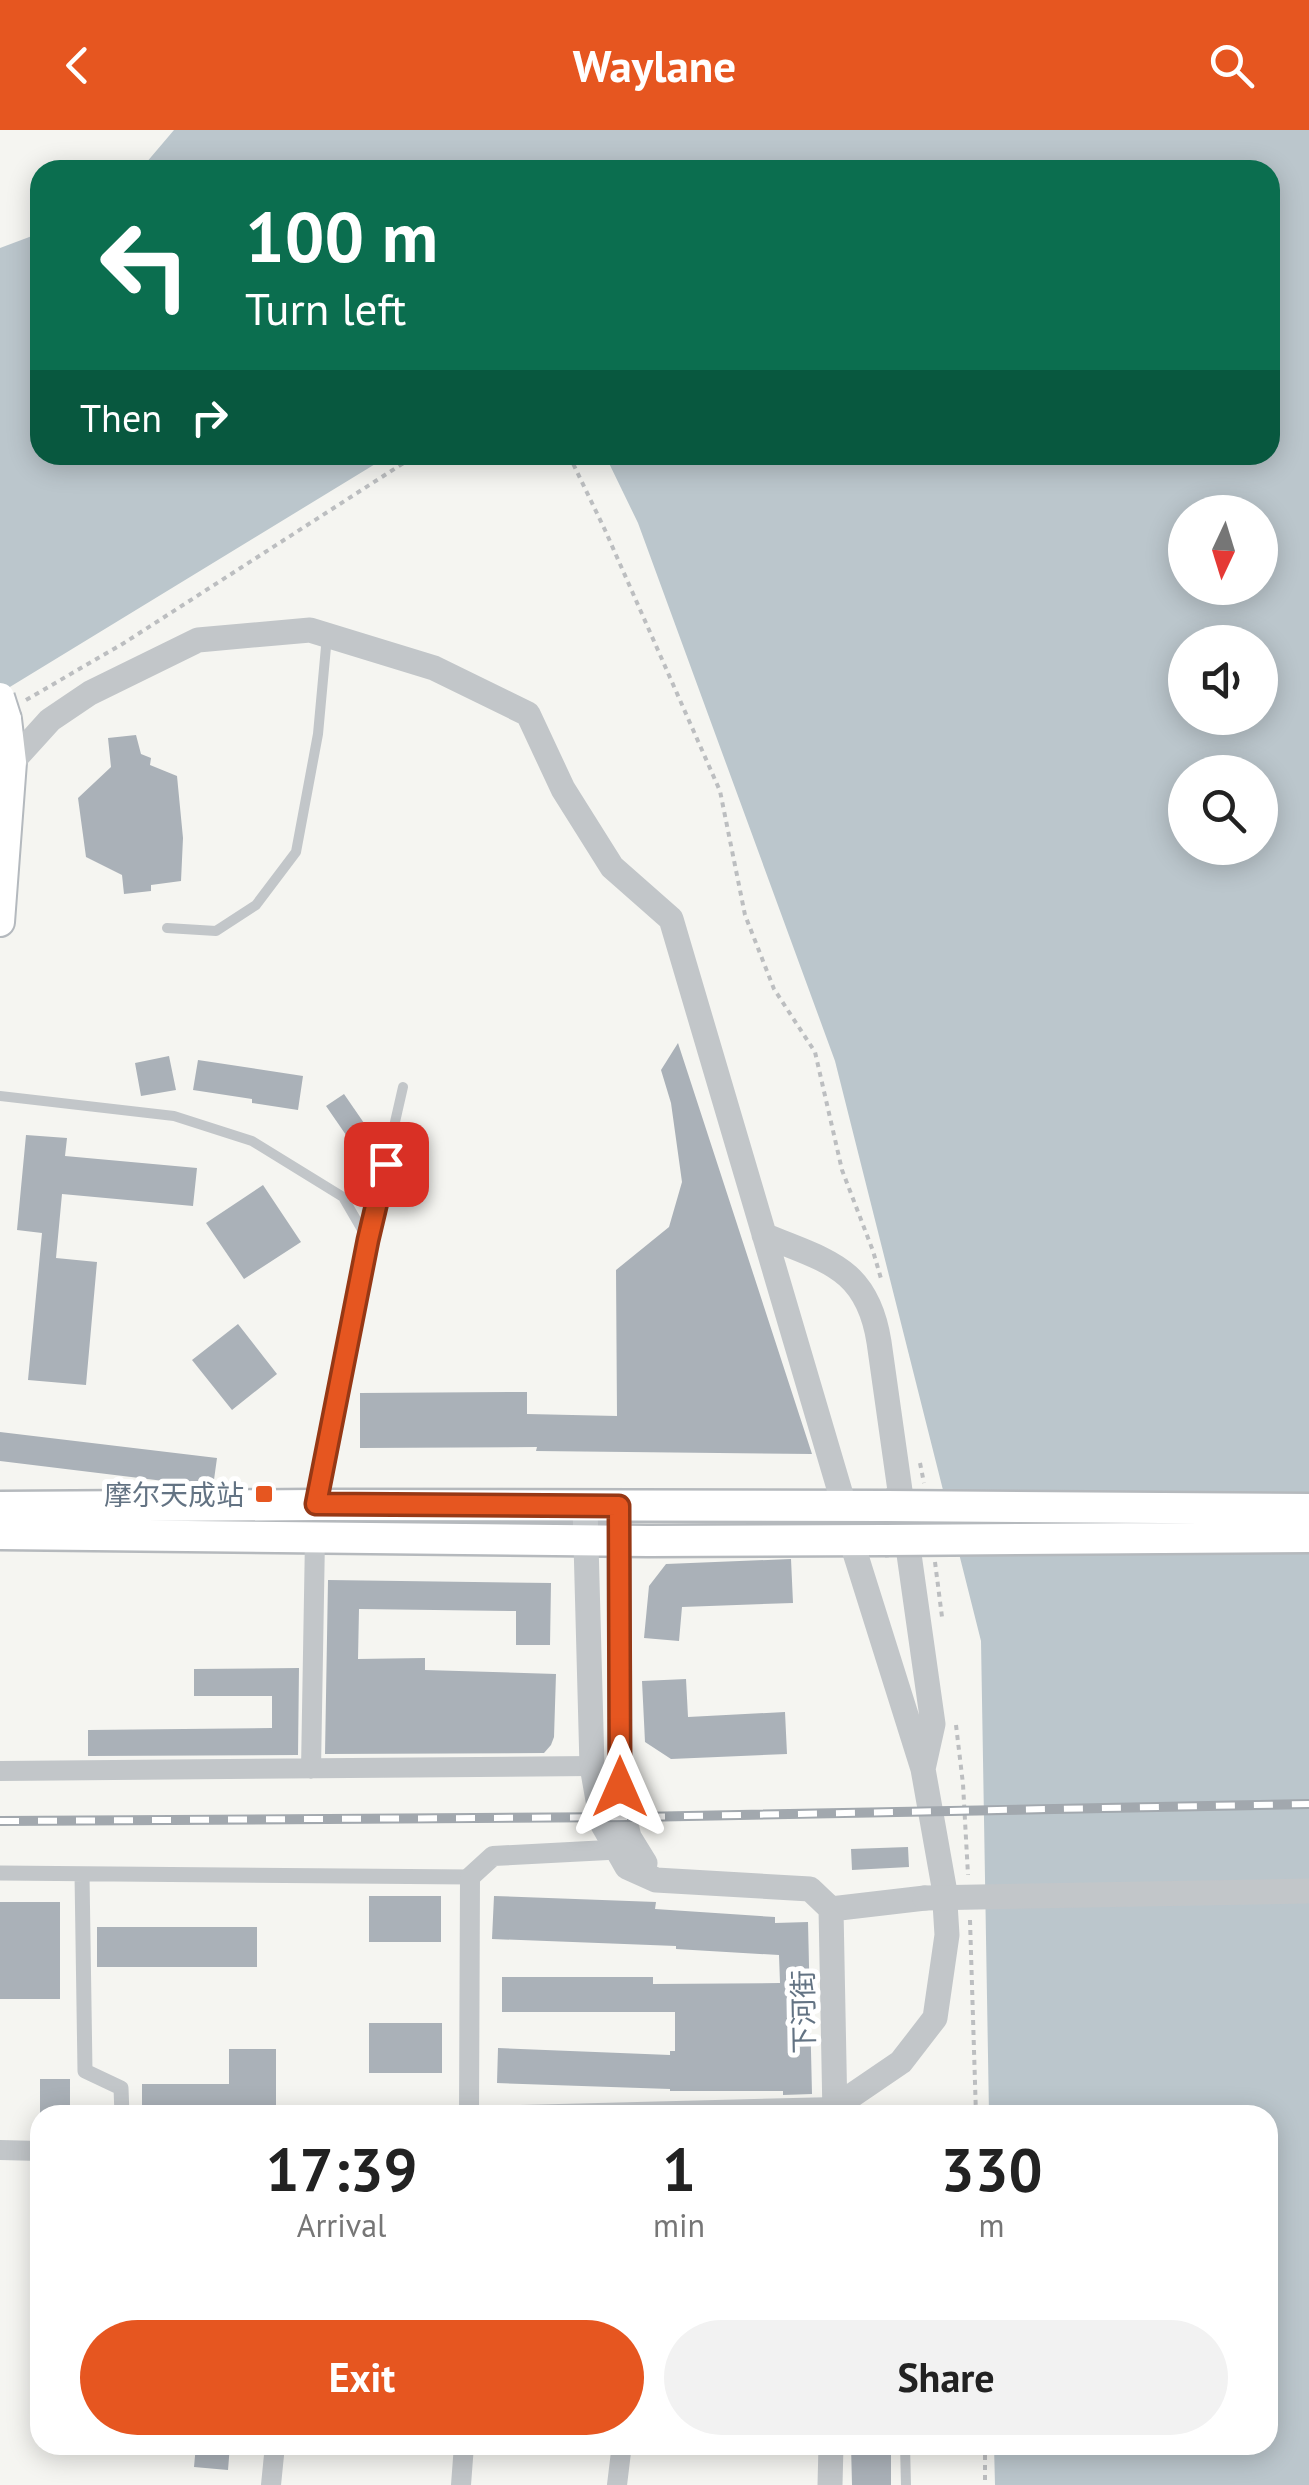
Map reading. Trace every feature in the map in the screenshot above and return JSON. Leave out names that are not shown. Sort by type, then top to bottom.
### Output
[{"type":"main road","points":[[0,922],[8,707]]},
{"type":"main road","points":[[0,1507],[316,1504],[1309,1509]]},
{"type":"main road","points":[[0,1534],[619,1541],[1309,1538]]},
{"type":"street","points":[[6,765],[50,720],[90,694],[198,640],[310,630],[434,668],[528,714],[563,789],[612,866],[671,919],[844,1506]]},
{"type":"street","points":[[764,1234],[815,1254],[843,1271],[872,1311],[933,1724],[923,1768]]},
{"type":"street","points":[[584,1506],[592,1766],[602,1823],[626,1849]]},
{"type":"street","points":[[619,1506],[620,1800],[627,1867],[656,1880],[810,1889],[831,1909],[925,1898],[1309,1891]]},
{"type":"street","points":[[311,1769],[316,1538]]},
{"type":"street","points":[[843,2105],[900,2062],[935,2018],[947,1935],[944,1887],[923,1768],[850,1540]]},
{"type":"street","points":[[0,1770],[592,1766]]},
{"type":"street","points":[[0,1873],[470,1876],[493,1856],[626,1849]]},
{"type":"street","points":[[82,1874],[85,2071],[122,2088],[122,2105]]},
{"type":"street","points":[[469,2105],[470,1876]]},
{"type":"street","name":"下河街","points":[[831,1909],[835,2105]]},
{"type":"street","points":[[0,2150],[30,2151]]},
{"type":"street","points":[[271,2485],[275,2455]]},
{"type":"street","points":[[462,2485],[464,2455]]},
{"type":"street","points":[[617,2485],[620,2455]]},
{"type":"street","points":[[830,2485],[831,2455]]},
{"type":"lane","points":[[166,928],[216,931],[256,905],[296,852],[318,734],[326,634]]},
{"type":"lane","points":[[316,1538],[316,1504],[368,1240],[403,1087]]},
{"type":"lane","points":[[0,1096],[174,1116],[252,1141],[343,1197],[368,1240]]},
{"type":"lane","points":[[906,2455],[906,2485]]},
{"type":"path","points":[[8,707],[124,643],[400,465]]},
{"type":"path","points":[[985,2455],[985,2485]]},
{"type":"shaded area","points":[[174,130],[1309,130],[1309,2485],[995,2485],[994,2455],[1278,2455],[1278,2105],[989,2105],[981,1641],[835,1061],[638,523],[610,465],[1280,465],[1280,160],[148,160]]},
{"type":"shaded area","points":[[30,237],[30,465],[374,465],[0,693],[0,248]]},
{"type":"building","points":[[136,735],[141,754],[151,758],[150,765],[177,776],[183,838],[181,881],[151,885],[151,891],[124,894],[122,875],[86,857],[78,798],[111,767],[108,738]]},
{"type":"building","points":[[678,1043],[812,1454],[536,1451],[537,1447],[360,1448],[360,1393],[527,1392],[527,1414],[617,1416],[616,1270],[669,1227],[682,1182],[671,1103],[661,1070]]},
{"type":"building","points":[[169,1056],[176,1090],[141,1096],[135,1063]]},
{"type":"building","points":[[198,1060],[303,1076],[298,1110],[193,1090]]},
{"type":"building","points":[[344,1094],[364,1123],[346,1135],[326,1106]]},
{"type":"building","points":[[26,1135],[67,1138],[65,1156],[197,1168],[193,1206],[62,1194],[56,1258],[97,1262],[86,1385],[28,1380],[42,1233],[17,1230]]},
{"type":"building","points":[[263,1185],[301,1242],[244,1279],[206,1223]]},
{"type":"building","points":[[238,1324],[277,1374],[232,1410],[192,1360]]},
{"type":"building","points":[[0,1432],[217,1458],[213,1487],[0,1461]]},
{"type":"building","points":[[791,1559],[793,1603],[682,1607],[679,1641],[644,1638],[649,1586],[666,1564]]},
{"type":"building","points":[[328,1580],[551,1583],[550,1645],[516,1645],[516,1611],[359,1609],[358,1659],[425,1658],[425,1670],[556,1674],[551,1745],[544,1753],[325,1754]]},
{"type":"building","points":[[299,1668],[298,1755],[88,1756],[88,1730],[272,1728],[272,1696],[194,1696],[194,1669]]},
{"type":"building","points":[[686,1679],[688,1717],[785,1712],[787,1754],[671,1759],[645,1742],[642,1681]]},
{"type":"building","points":[[908,1847],[909,1867],[852,1870],[851,1849]]},
{"type":"building","points":[[369,1896],[441,1896],[441,1942],[369,1942]]},
{"type":"building","points":[[494,1896],[656,1902],[655,1909],[775,1917],[775,1923],[808,1922],[812,2094],[497,2083],[498,2048],[670,2055],[670,2051],[675,2051],[675,2012],[502,2012],[502,1977],[653,1977],[653,1984],[780,1983],[779,1955],[676,1946],[492,1939]]},
{"type":"building","points":[[0,1902],[60,1902],[60,1999],[0,1999]]},
{"type":"building","points":[[97,1927],[257,1927],[257,1967],[97,1967]]},
{"type":"building","points":[[369,2023],[442,2023],[442,2073],[369,2073]]},
{"type":"building","points":[[229,2049],[276,2049],[276,2105],[142,2105],[142,2084],[229,2084]]},
{"type":"building","points":[[40,2079],[70,2079],[70,2105],[40,2105]]},
{"type":"building","points":[[195,2455],[229,2455],[228,2470],[194,2467]]},
{"type":"building","points":[[851,2455],[891,2455],[891,2485],[852,2485]]},
{"type":"railway","points":[[0,1821],[638,1817],[1309,1804]]},
{"type":"place","name":"摩尔天成站","points":[[264,1494]]},
{"type":"route","points":[[386,1164],[316,1504],[619,1506],[620,1787]]}]
